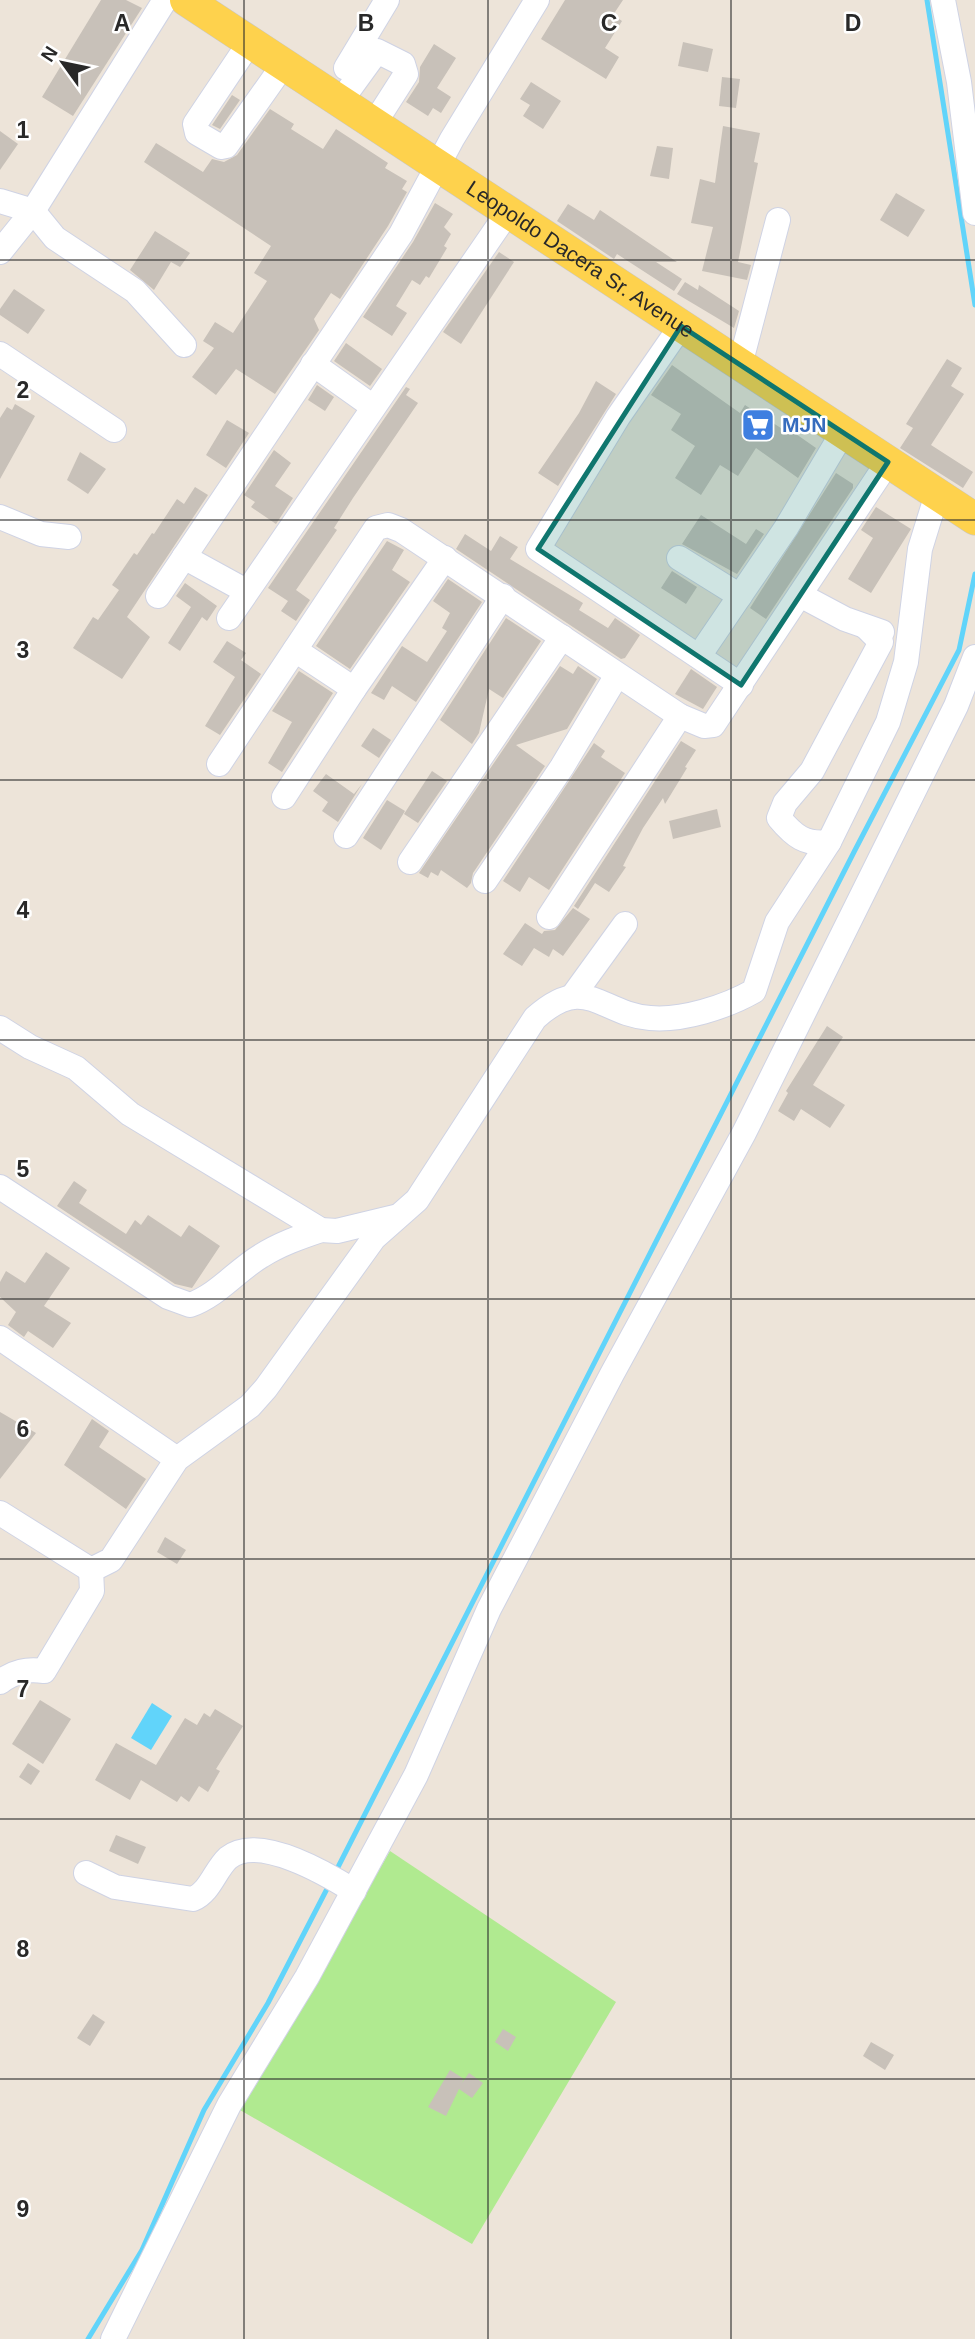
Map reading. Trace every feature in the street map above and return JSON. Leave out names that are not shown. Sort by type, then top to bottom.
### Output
[{"type":"main road","name":"Leopoldo Dacera Sr. Avenue","points":[[186,0],[221,10],[250,42],[975,519]]},
{"type":"street","points":[[0,252],[33,211],[165,0]]},
{"type":"street","points":[[335,98],[387,0]]},
{"type":"street","points":[[158,596],[401,234],[452,139],[537,0]]},
{"type":"street","points":[[943,0],[971,139],[975,213]]},
{"type":"street","points":[[250,42],[195,124],[197,133],[222,147],[226,146],[284,64]]},
{"type":"street","points":[[335,98],[377,51],[403,64],[406,74],[374,124]]},
{"type":"street","points":[[0,201],[33,211],[55,238],[135,291],[184,345]]},
{"type":"street","points":[[229,618],[372,406],[508,212]]},
{"type":"street","points":[[740,365],[778,220]]},
{"type":"street","points":[[681,326],[622,410],[538,549],[741,685]]},
{"type":"street","points":[[0,354],[114,430]]},
{"type":"street","points":[[313,364],[372,406]]},
{"type":"street","points":[[699,656],[786,528],[843,432]]},
{"type":"street","points":[[219,764],[376,528],[394,526],[680,716],[704,726],[713,725],[888,462]]},
{"type":"street","points":[[91,1570],[111,1560],[177,1459],[259,1397],[374,1238],[417,1200],[536,1018],[550,1005],[564,998],[585,997],[632,1015],[652,1018],[681,1016],[749,994],[757,987],[777,922],[829,842],[888,722],[906,662],[920,549],[937,494]]},
{"type":"street","points":[[0,517],[41,534],[69,537]]},
{"type":"street","points":[[184,557],[246,591]]},
{"type":"street","points":[[284,797],[354,689],[445,558]]},
{"type":"street","points":[[679,558],[740,596]]},
{"type":"street","points":[[800,595],[866,627],[909,637]]},
{"type":"street","points":[[346,836],[503,596]]},
{"type":"street","points":[[829,842],[811,844],[802,840],[779,818],[785,803],[812,771],[881,642],[866,627]]},
{"type":"street","points":[[410,862],[562,637]]},
{"type":"street","points":[[295,650],[354,689]]},
{"type":"street","points":[[113,2339],[229,2105],[349,1888],[416,1775],[489,1609],[612,1374],[744,1133],[956,706],[975,657]]},
{"type":"street","points":[[485,881],[562,767],[617,675]]},
{"type":"street","points":[[549,917],[680,716]]},
{"type":"street","points":[[572,997],[625,924]]},
{"type":"street","points":[[0,1028],[30,1047],[76,1068],[130,1114],[321,1230]]},
{"type":"street","points":[[0,1188],[169,1297],[190,1305],[214,1293],[262,1255],[286,1242],[321,1230],[337,1231],[396,1217]]},
{"type":"street","points":[[0,1338],[177,1459]]},
{"type":"street","points":[[0,1513],[91,1570]]},
{"type":"street","points":[[0,1682],[12,1673],[28,1669],[44,1671],[92,1591],[91,1570]]},
{"type":"street","points":[[86,1872],[107,1885],[183,1899],[200,1896],[226,1860],[240,1851],[281,1854],[349,1888]]},
{"type":"highlighted area","points":[[681,326],[888,462],[741,685],[538,549]]},
{"type":"green space","points":[[390,1851],[616,2002],[472,2244],[240,2110]]},
{"type":"water","points":[[152,1703],[172,1716],[151,1750],[131,1738]]},
{"type":"building","points":[[101,0],[126,0],[142,8],[73,116],[42,97]]},
{"type":"building","points":[[565,0],[623,0],[613,15],[622,21],[605,48],[619,57],[606,79],[541,39]]},
{"type":"building","points":[[683,42],[713,49],[708,72],[678,66]]},
{"type":"building","points":[[434,44],[456,58],[437,88],[451,97],[441,113],[433,108],[428,116],[406,102],[419,82],[420,67]]},
{"type":"building","points":[[722,77],[740,79],[736,108],[719,106]]},
{"type":"building","points":[[531,82],[561,101],[543,129],[523,116],[530,105],[520,99]]},
{"type":"building","points":[[232,95],[240,100],[220,129],[212,125]]},
{"type":"building","points":[[270,109],[294,124],[291,129],[323,149],[336,129],[388,163],[385,168],[407,181],[402,189],[407,192],[340,299],[331,293],[314,319],[319,330],[275,394],[236,369],[216,395],[192,377],[214,348],[203,341],[215,322],[233,333],[267,281],[254,273],[271,246],[144,162],[156,143],[203,172],[212,159],[224,162],[237,155]]},
{"type":"building","points":[[723,126],[760,133],[754,162],[758,163],[738,262],[751,265],[747,280],[702,271],[713,227],[691,223],[700,179],[715,183]]},
{"type":"building","points":[[0,131],[18,144],[0,170]]},
{"type":"building","points":[[657,146],[673,148],[669,179],[650,176]]},
{"type":"building","points":[[896,193],[925,210],[908,237],[880,220]]},
{"type":"building","points":[[435,203],[453,214],[444,227],[451,234],[444,246],[447,248],[429,278],[426,276],[420,285],[412,280],[396,306],[407,313],[392,336],[363,317],[413,242]]},
{"type":"building","points":[[568,204],[594,220],[600,210],[677,262],[656,262],[682,279],[674,291],[617,254],[614,259],[557,221]]},
{"type":"building","points":[[155,231],[190,253],[180,267],[171,262],[154,290],[130,270]]},
{"type":"building","points":[[499,252],[514,262],[461,344],[443,332]]},
{"type":"building","points":[[685,282],[698,290],[699,285],[739,311],[734,328],[677,294]]},
{"type":"building","points":[[14,289],[45,310],[28,334],[0,315],[0,309]]},
{"type":"building","points":[[346,343],[382,369],[370,386],[334,361]]},
{"type":"building","points":[[947,359],[962,368],[951,386],[964,394],[931,445],[973,472],[963,488],[900,448],[913,428],[906,424]]},
{"type":"building","points":[[672,365],[740,413],[745,405],[784,430],[786,427],[816,448],[798,478],[756,448],[738,476],[720,465],[701,495],[675,478],[695,446],[671,430],[681,414],[651,395]]},
{"type":"building","points":[[596,381],[616,394],[558,486],[538,473],[579,413]]},
{"type":"building","points":[[317,385],[334,397],[325,411],[308,400]]},
{"type":"building","points":[[406,387],[410,389],[406,395],[418,403],[353,498],[334,528],[337,530],[296,590],[310,600],[296,621],[281,611],[288,601],[268,588]]},
{"type":"building","points":[[15,404],[35,416],[0,479],[0,418],[7,407],[12,410]]},
{"type":"building","points":[[227,420],[249,433],[226,468],[206,455]]},
{"type":"building","points":[[274,450],[291,463],[275,486],[293,498],[276,524],[251,507],[255,502],[244,495]]},
{"type":"building","points":[[80,452],[106,469],[88,494],[67,480]]},
{"type":"building","points":[[836,473],[853,484],[853,488],[766,619],[750,608]]},
{"type":"building","points":[[195,487],[208,495],[127,617],[150,637],[122,679],[73,648],[93,617],[98,620],[119,590],[112,585],[134,553],[137,555],[152,533],[154,534],[177,499],[184,504]]},
{"type":"building","points":[[876,507],[911,529],[871,593],[848,579],[873,538],[861,530]]},
{"type":"building","points":[[701,515],[746,544],[756,529],[764,534],[737,574],[682,544]]},
{"type":"building","points":[[465,534],[491,551],[500,536],[518,547],[510,559],[583,603],[579,610],[608,628],[615,618],[640,635],[625,658],[621,659],[456,549]]},
{"type":"building","points":[[387,541],[404,550],[392,570],[410,582],[350,669],[316,646]]},
{"type":"building","points":[[672,571],[697,587],[686,604],[661,588]]},
{"type":"building","points":[[448,579],[482,602],[416,702],[392,686],[384,700],[371,693],[402,646],[427,662],[447,631],[442,628],[450,613],[433,601]]},
{"type":"building","points":[[185,583],[217,606],[207,621],[202,617],[180,651],[168,643],[191,607],[176,596]]},
{"type":"building","points":[[506,618],[541,641],[503,698],[489,689],[479,733],[472,744],[440,720]]},
{"type":"building","points":[[227,641],[246,653],[241,660],[261,674],[220,735],[205,726],[235,677],[213,662]]},
{"type":"building","points":[[560,666],[573,674],[578,666],[597,679],[567,729],[516,745],[545,766],[473,873],[471,883],[467,888],[441,870],[438,876],[431,872],[428,878],[419,873]]},
{"type":"building","points":[[691,669],[717,687],[703,709],[675,694]]},
{"type":"building","points":[[299,671],[333,693],[282,772],[268,763],[292,722],[272,711]]},
{"type":"building","points":[[373,728],[391,740],[379,758],[361,746]]},
{"type":"building","points":[[681,741],[696,750],[665,804],[663,798],[643,828],[623,866],[626,867],[609,892],[595,883],[578,909],[574,906]]},
{"type":"building","points":[[594,743],[605,751],[601,757],[625,773],[549,890],[529,877],[520,892],[503,881]]},
{"type":"building","points":[[432,771],[447,781],[418,823],[404,814]]},
{"type":"building","points":[[326,774],[354,794],[362,784],[338,822],[322,811],[328,802],[313,791]]},
{"type":"building","points":[[387,800],[405,811],[381,850],[363,838]]},
{"type":"building","points":[[717,809],[721,827],[673,839],[669,821]]},
{"type":"building","points":[[573,908],[590,919],[563,956],[553,949],[549,957],[534,948],[522,966],[503,954],[525,923],[542,934],[544,931],[555,930]]},
{"type":"building","points":[[827,1026],[843,1037],[813,1085],[845,1105],[830,1128],[801,1109],[794,1121],[778,1111],[788,1093],[786,1091]]},
{"type":"building","points":[[74,1181],[87,1190],[79,1203],[126,1234],[135,1220],[141,1225],[148,1215],[181,1237],[189,1225],[220,1246],[192,1288],[175,1284],[57,1206]]},
{"type":"building","points":[[46,1252],[70,1268],[44,1306],[71,1323],[53,1348],[28,1331],[24,1337],[8,1325],[16,1312],[0,1297],[0,1282],[6,1271],[25,1283]]},
{"type":"building","points":[[0,1412],[36,1433],[0,1479]]},
{"type":"building","points":[[92,1419],[109,1431],[99,1447],[146,1479],[126,1509],[64,1465]]},
{"type":"building","points":[[165,1537],[186,1550],[177,1564],[157,1552]]},
{"type":"building","points":[[40,1700],[71,1719],[43,1764],[12,1744]]},
{"type":"building","points":[[215,1709],[243,1726],[216,1769],[220,1771],[208,1792],[199,1786],[189,1802],[181,1796],[177,1802],[141,1780],[130,1800],[95,1780],[116,1743],[156,1765],[185,1718],[197,1725],[204,1713],[210,1717]]},
{"type":"building","points":[[28,1763],[40,1771],[31,1785],[19,1777]]},
{"type":"building","points":[[116,1835],[146,1847],[138,1864],[109,1851]]},
{"type":"building","points":[[93,2014],[105,2022],[90,2046],[77,2038]]},
{"type":"building","points":[[503,2029],[516,2037],[508,2051],[495,2042]]},
{"type":"building","points":[[871,2042],[894,2055],[885,2070],[863,2056]]},
{"type":"building","points":[[450,2070],[464,2079],[462,2083],[469,2073],[483,2083],[472,2098],[459,2089],[446,2116],[428,2107]]},
{"type":"waterway","points":[[927,0],[975,305]]},
{"type":"waterway","points":[[335,1873],[959,650],[975,574]]},
{"type":"waterway","points":[[88,2339],[142,2250],[204,2110],[268,2003],[329,1885]]},
{"type":"place","name":"MJN","points":[[758,425]]}]
